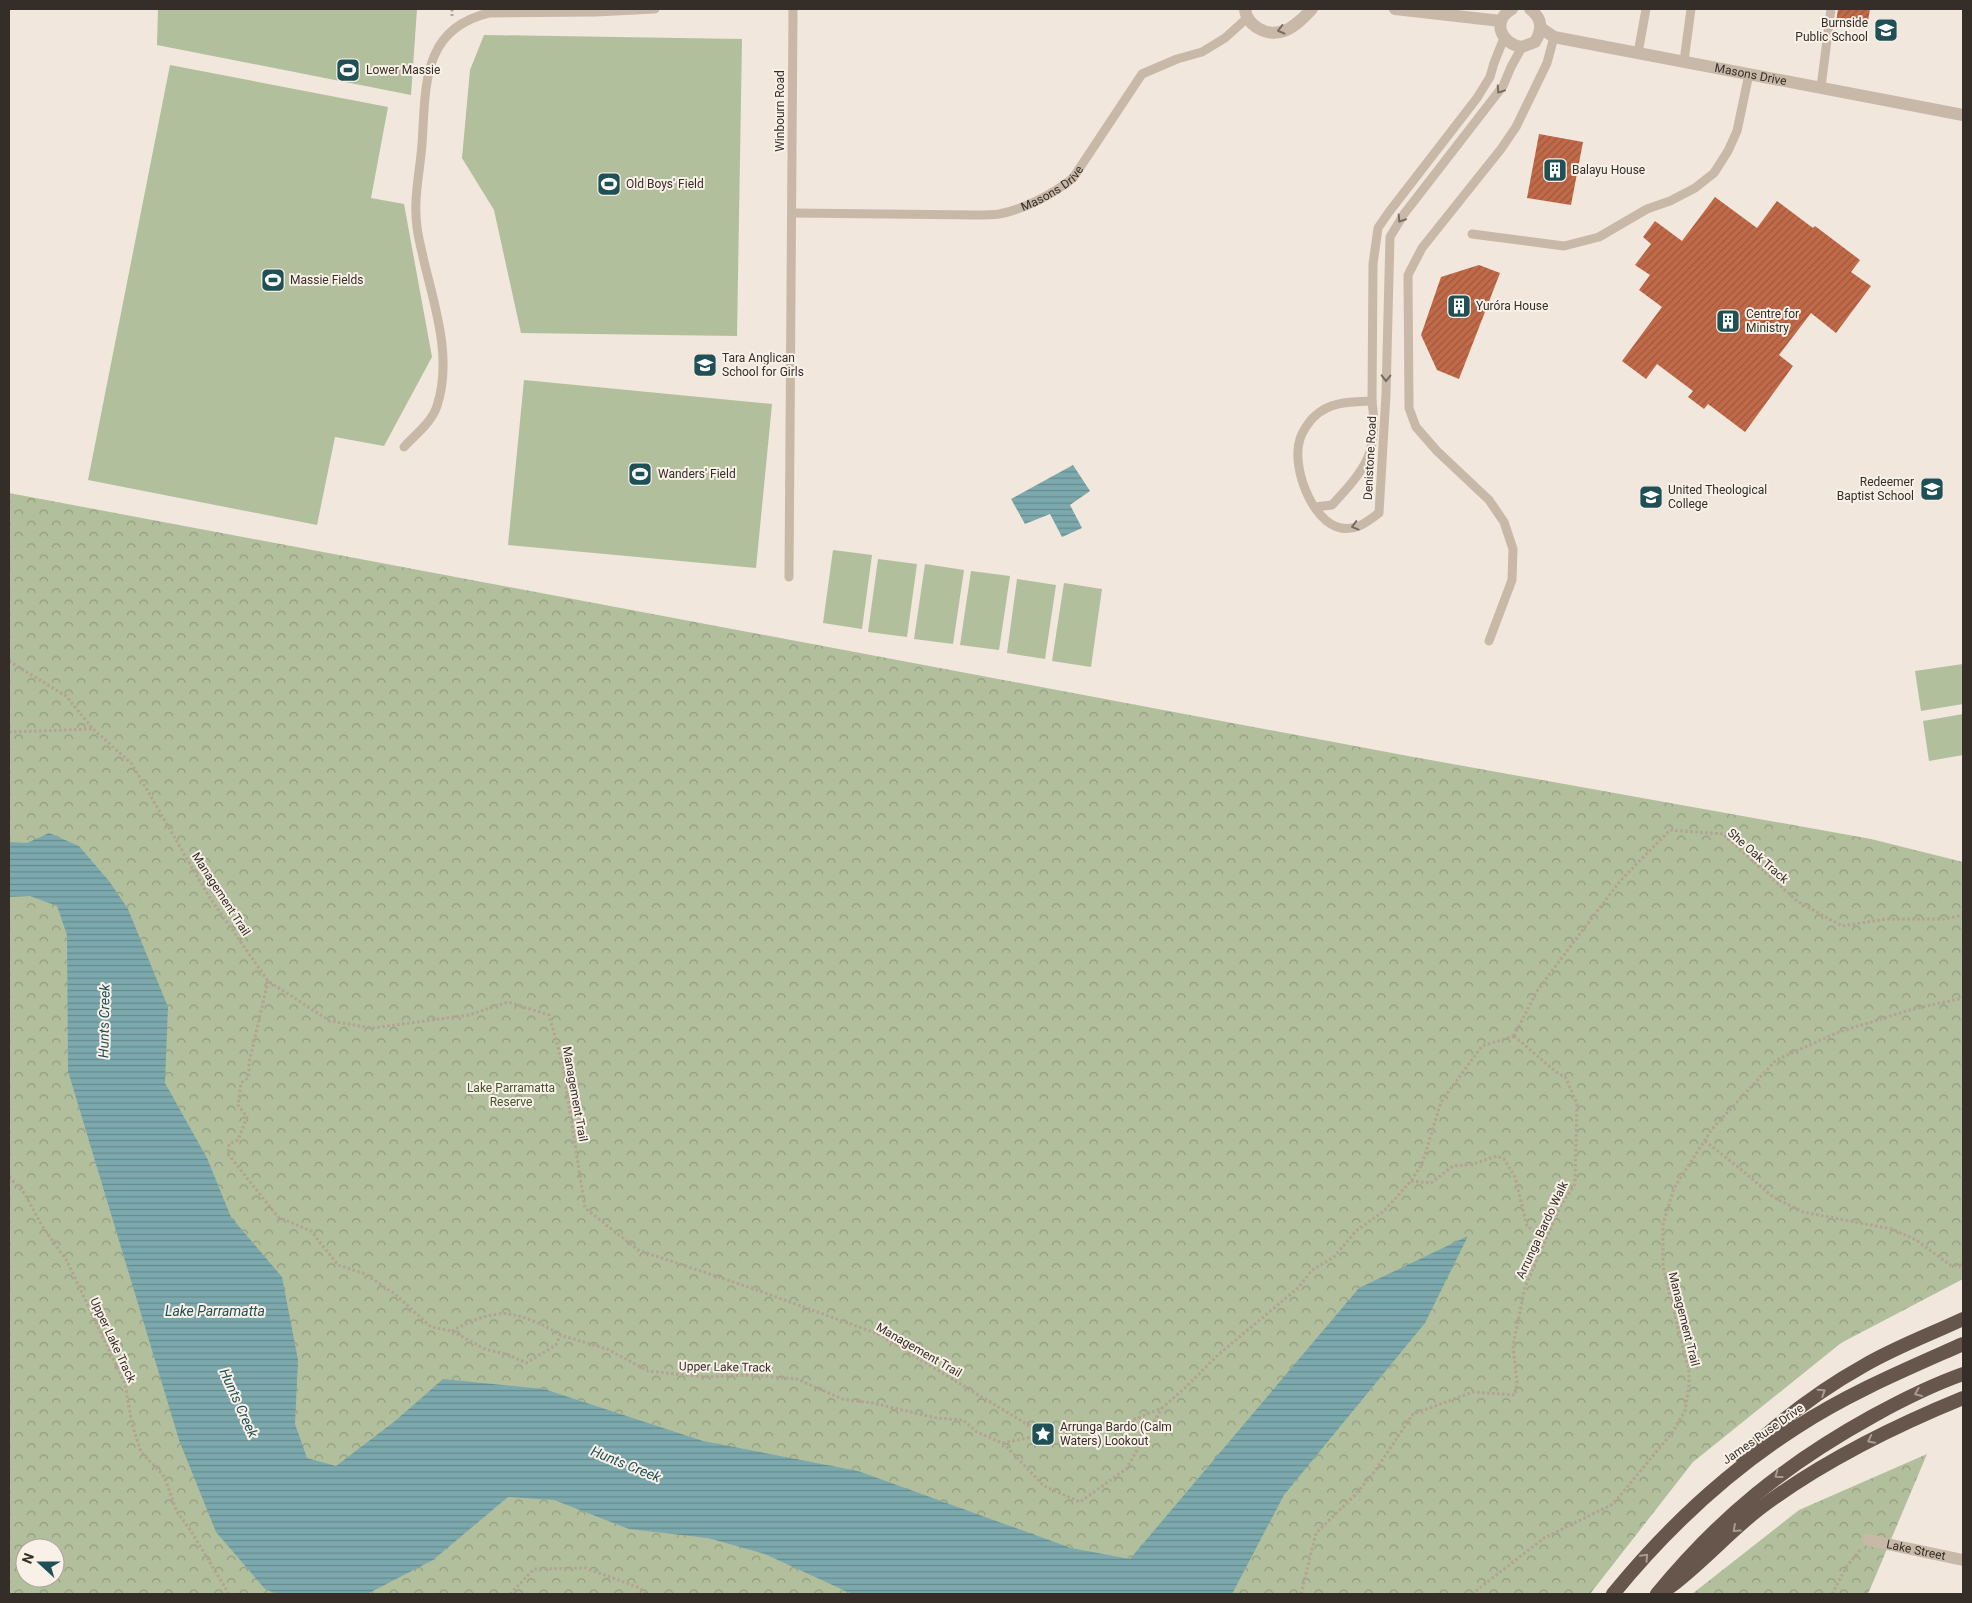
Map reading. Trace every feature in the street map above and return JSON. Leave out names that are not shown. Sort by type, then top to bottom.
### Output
[{"type":"highway","points":[[1682,1518],[1764,1436],[1817,1394],[1867,1364],[1963,1319]]},
{"type":"highway","name":"James Ruse Drive","points":[[1613,1594],[1637,1565],[1682,1518],[1746,1463],[1798,1426],[1877,1383],[1963,1344]]},
{"type":"highway","points":[[1658,1594],[1678,1568],[1711,1533],[1748,1498],[1797,1461],[1851,1428],[1904,1400],[1963,1374]]},
{"type":"highway","points":[[1658,1594],[1685,1576],[1758,1510],[1805,1477],[1857,1447],[1912,1419],[1963,1398]]},
{"type":"street","name":"Masons Drive","points":[[1246,14],[1255,27],[1269,32],[1283,31],[1297,23],[1312,9]]},
{"type":"street","points":[[1395,9],[1502,21]]},
{"type":"street","points":[[1512,9],[1505,14],[1501,32],[1509,43],[1522,47],[1535,42],[1541,28],[1539,17],[1530,9]]},
{"type":"street","name":"Masons Drive","points":[[1541,28],[1554,37],[1963,114]]},
{"type":"street","name":"Lake Street","points":[[1868,1540],[1963,1560]]},
{"type":"lane","points":[[404,447],[423,428],[437,407],[442,379],[443,344],[416,228],[416,194],[428,72],[438,48],[452,29],[474,16],[489,13],[655,9]]},
{"type":"lane","name":"Winbourn Road","points":[[789,577],[793,9]]},
{"type":"lane","points":[[1638,53],[1646,9]]},
{"type":"lane","points":[[1684,61],[1691,9]]},
{"type":"lane","points":[[1821,88],[1831,9]]},
{"type":"lane","name":"Masons Drive","points":[[793,213],[976,216],[1000,214],[1023,206],[1059,189],[1073,178],[1142,74],[1177,59],[1202,52],[1225,38],[1246,14]]},
{"type":"lane","points":[[1489,641],[1512,580],[1513,550],[1504,522],[1490,500],[1436,450],[1416,426],[1409,408],[1408,275],[1422,248],[1502,149],[1516,127],[1547,63],[1554,37]]},
{"type":"lane","name":"Denistone Road","points":[[1504,38],[1490,77],[1477,98],[1378,228],[1373,264],[1372,401],[1351,401],[1328,408],[1314,416],[1300,439],[1299,467],[1307,495],[1322,516],[1332,525],[1343,528],[1361,526],[1379,513],[1386,394],[1390,237],[1404,214],[1503,86],[1522,47]]},
{"type":"lane","points":[[1472,234],[1564,246],[1599,237],[1647,209],[1670,201],[1694,188],[1714,174],[1738,131],[1750,74]]},
{"type":"lane","points":[[1315,507],[1332,505],[1365,467],[1372,450],[1375,423],[1372,401]]},
{"type":"path","name":"Management Trail","points":[[9,662],[66,696],[94,729],[132,764],[208,895],[268,981],[330,1021],[373,1028],[469,1015],[508,1002],[549,1015],[562,1061],[585,1208],[638,1250],[757,1290],[878,1334],[1043,1434]]},
{"type":"path","points":[[9,732],[94,729]]},
{"type":"path","name":"She Oak Track","points":[[1514,1036],[1537,991],[1621,880],[1670,830],[1723,834],[1797,901],[1842,926],[1886,919],[1944,919],[1963,915]]},
{"type":"path","points":[[268,981],[249,1063],[249,1076],[241,1083],[238,1105],[247,1117],[238,1140],[229,1144],[228,1154],[278,1217],[311,1231],[338,1265],[365,1274],[395,1294],[431,1326],[452,1331],[485,1350],[509,1355],[526,1364],[556,1345],[560,1335]]},
{"type":"path","name":"Management Trail","points":[[1472,1594],[1544,1538],[1613,1504],[1672,1433],[1685,1411],[1689,1372],[1663,1267],[1663,1224],[1674,1188],[1712,1129],[1776,1060],[1839,1032],[1913,1009],[1963,998]]},
{"type":"path","points":[[1002,1443],[1044,1486],[1080,1502],[1126,1469],[1162,1408],[1219,1354],[1298,1288],[1312,1270],[1334,1257],[1356,1231],[1384,1212],[1411,1181],[1422,1164],[1441,1102],[1482,1046],[1514,1036]]},
{"type":"path","name":"Arrunga Bardo Walk","points":[[1302,1594],[1316,1533],[1355,1495],[1375,1471],[1413,1414],[1473,1392],[1515,1395],[1517,1382],[1513,1346],[1526,1286],[1561,1205],[1575,1184],[1577,1104],[1566,1078],[1514,1036]]},
{"type":"path","points":[[1704,1141],[1743,1170],[1773,1197],[1803,1212],[1892,1229],[1916,1240],[1950,1265],[1963,1265]]},
{"type":"path","points":[[1411,1181],[1432,1183],[1453,1166],[1473,1164],[1496,1156],[1504,1158],[1515,1177],[1527,1226],[1546,1239]]},
{"type":"path","name":"Upper Lake Track","points":[[9,1177],[25,1194],[42,1226],[67,1261],[125,1384],[132,1424],[142,1452],[164,1476],[177,1512],[191,1531],[228,1594]]},
{"type":"path","name":"Upper Lake Track","points":[[452,1331],[464,1324],[507,1313],[545,1325],[560,1335],[607,1349],[648,1372],[705,1377],[749,1375],[797,1379],[842,1399],[873,1403],[936,1418],[963,1420],[977,1432],[1002,1443]]},
{"type":"path","points":[[1002,1443],[1076,1428],[1106,1432],[1162,1408]]},
{"type":"path","points":[[1832,1594],[1847,1566],[1868,1540]]},
{"type":"path","points":[[510,1594],[534,1568],[586,1568],[640,1588],[645,1594]]},
{"type":"green space","name":"Lower Massie","points":[[158,9],[417,9],[411,95],[157,45]]},
{"type":"green space","name":"Old Boys' Field","points":[[484,35],[742,39],[737,336],[521,333],[494,210],[462,158],[470,70]]},
{"type":"green space","name":"Massie Fields","points":[[170,65],[388,107],[371,198],[404,204],[432,357],[384,446],[335,437],[317,525],[88,480]]},
{"type":"green space","name":"Wanders' Field","points":[[524,380],[772,404],[756,568],[508,545]]},
{"type":"green space","name":"Lake Parramatta Reserve","points":[[9,493],[1408,756],[1871,839],[1963,862],[1963,1279],[1841,1343],[1693,1462],[1590,1594],[9,1594]]},
{"type":"green space","points":[[833,550],[872,555],[862,629],[823,623]]},
{"type":"green space","points":[[878,559],[917,564],[907,637],[868,632]]},
{"type":"green space","points":[[925,564],[964,570],[953,644],[914,639]]},
{"type":"green space","points":[[971,571],[1010,576],[999,650],[960,645]]},
{"type":"green space","points":[[1017,579],[1056,585],[1045,659],[1007,653]]},
{"type":"green space","points":[[1064,583],[1102,589],[1091,667],[1052,661]]},
{"type":"green space","points":[[1963,664],[1963,704],[1921,711],[1915,671]]},
{"type":"green space","points":[[1963,714],[1963,755],[1929,761],[1923,721]]},
{"type":"green space","points":[[1927,1454],[1868,1594],[1692,1594],[1799,1510]]},
{"type":"water","points":[[1073,465],[1090,491],[1070,505],[1082,528],[1062,537],[1050,514],[1025,524],[1011,499]]},
{"type":"water","name":"Lake Parramatta","points":[[49,833],[79,846],[109,881],[128,909],[168,1007],[165,1083],[207,1158],[231,1217],[282,1277],[298,1360],[295,1424],[307,1458],[336,1466],[395,1421],[443,1379],[544,1389],[703,1441],[858,1471],[1071,1548],[1130,1559],[1359,1288],[1468,1236],[1425,1323],[1284,1495],[1232,1594],[852,1594],[765,1554],[708,1538],[629,1529],[554,1500],[508,1497],[433,1560],[367,1594],[278,1594],[265,1589],[216,1532],[179,1440],[68,1071],[67,935],[57,906],[30,896],[9,897],[9,842],[27,843]]},
{"type":"building","points":[[1838,9],[1870,9],[1867,27],[1836,23]]},
{"type":"building","name":"Balayu House","points":[[1539,134],[1583,142],[1571,205],[1527,198]]},
{"type":"building","name":"Centre for Ministry","points":[[1715,197],[1757,228],[1777,201],[1813,228],[1815,226],[1860,260],[1851,272],[1871,286],[1836,333],[1811,313],[1779,355],[1793,366],[1745,432],[1708,404],[1704,409],[1688,397],[1693,391],[1657,364],[1646,379],[1622,361],[1662,307],[1639,290],[1650,275],[1635,265],[1651,244],[1643,237],[1655,221],[1682,241]]},
{"type":"building","name":"Yuróra House","points":[[1479,265],[1500,273],[1459,379],[1437,370],[1421,335],[1441,277]]},
{"type":"place","name":"Burnside Public School","points":[[1886,30]]},
{"type":"place","name":"Lower Massie","points":[[348,70]]},
{"type":"place","name":"Balayu House","points":[[1555,170]]},
{"type":"place","name":"Old Boys' Field","points":[[609,184]]},
{"type":"place","name":"Massie Fields","points":[[273,280]]},
{"type":"place","name":"Yuróra House","points":[[1459,306]]},
{"type":"place","name":"Centre for Ministry","points":[[1728,321]]},
{"type":"place","name":"Tara Anglican School for Girls","points":[[705,365]]},
{"type":"place","name":"Wanders' Field","points":[[640,474]]},
{"type":"place","name":"Redeemer Baptist School","points":[[1932,489]]},
{"type":"place","name":"United Theological College","points":[[1651,497]]},
{"type":"place","name":"Arrunga Bardo (Calm Waters) Lookout","points":[[1043,1434]]},
{"type":"water label","name":"Hunts Creek","points":[[104,1021]]},
{"type":"water label","name":"Hunts Creek","points":[[239,1403]]},
{"type":"water label","name":"Hunts Creek","points":[[626,1464]]}]
